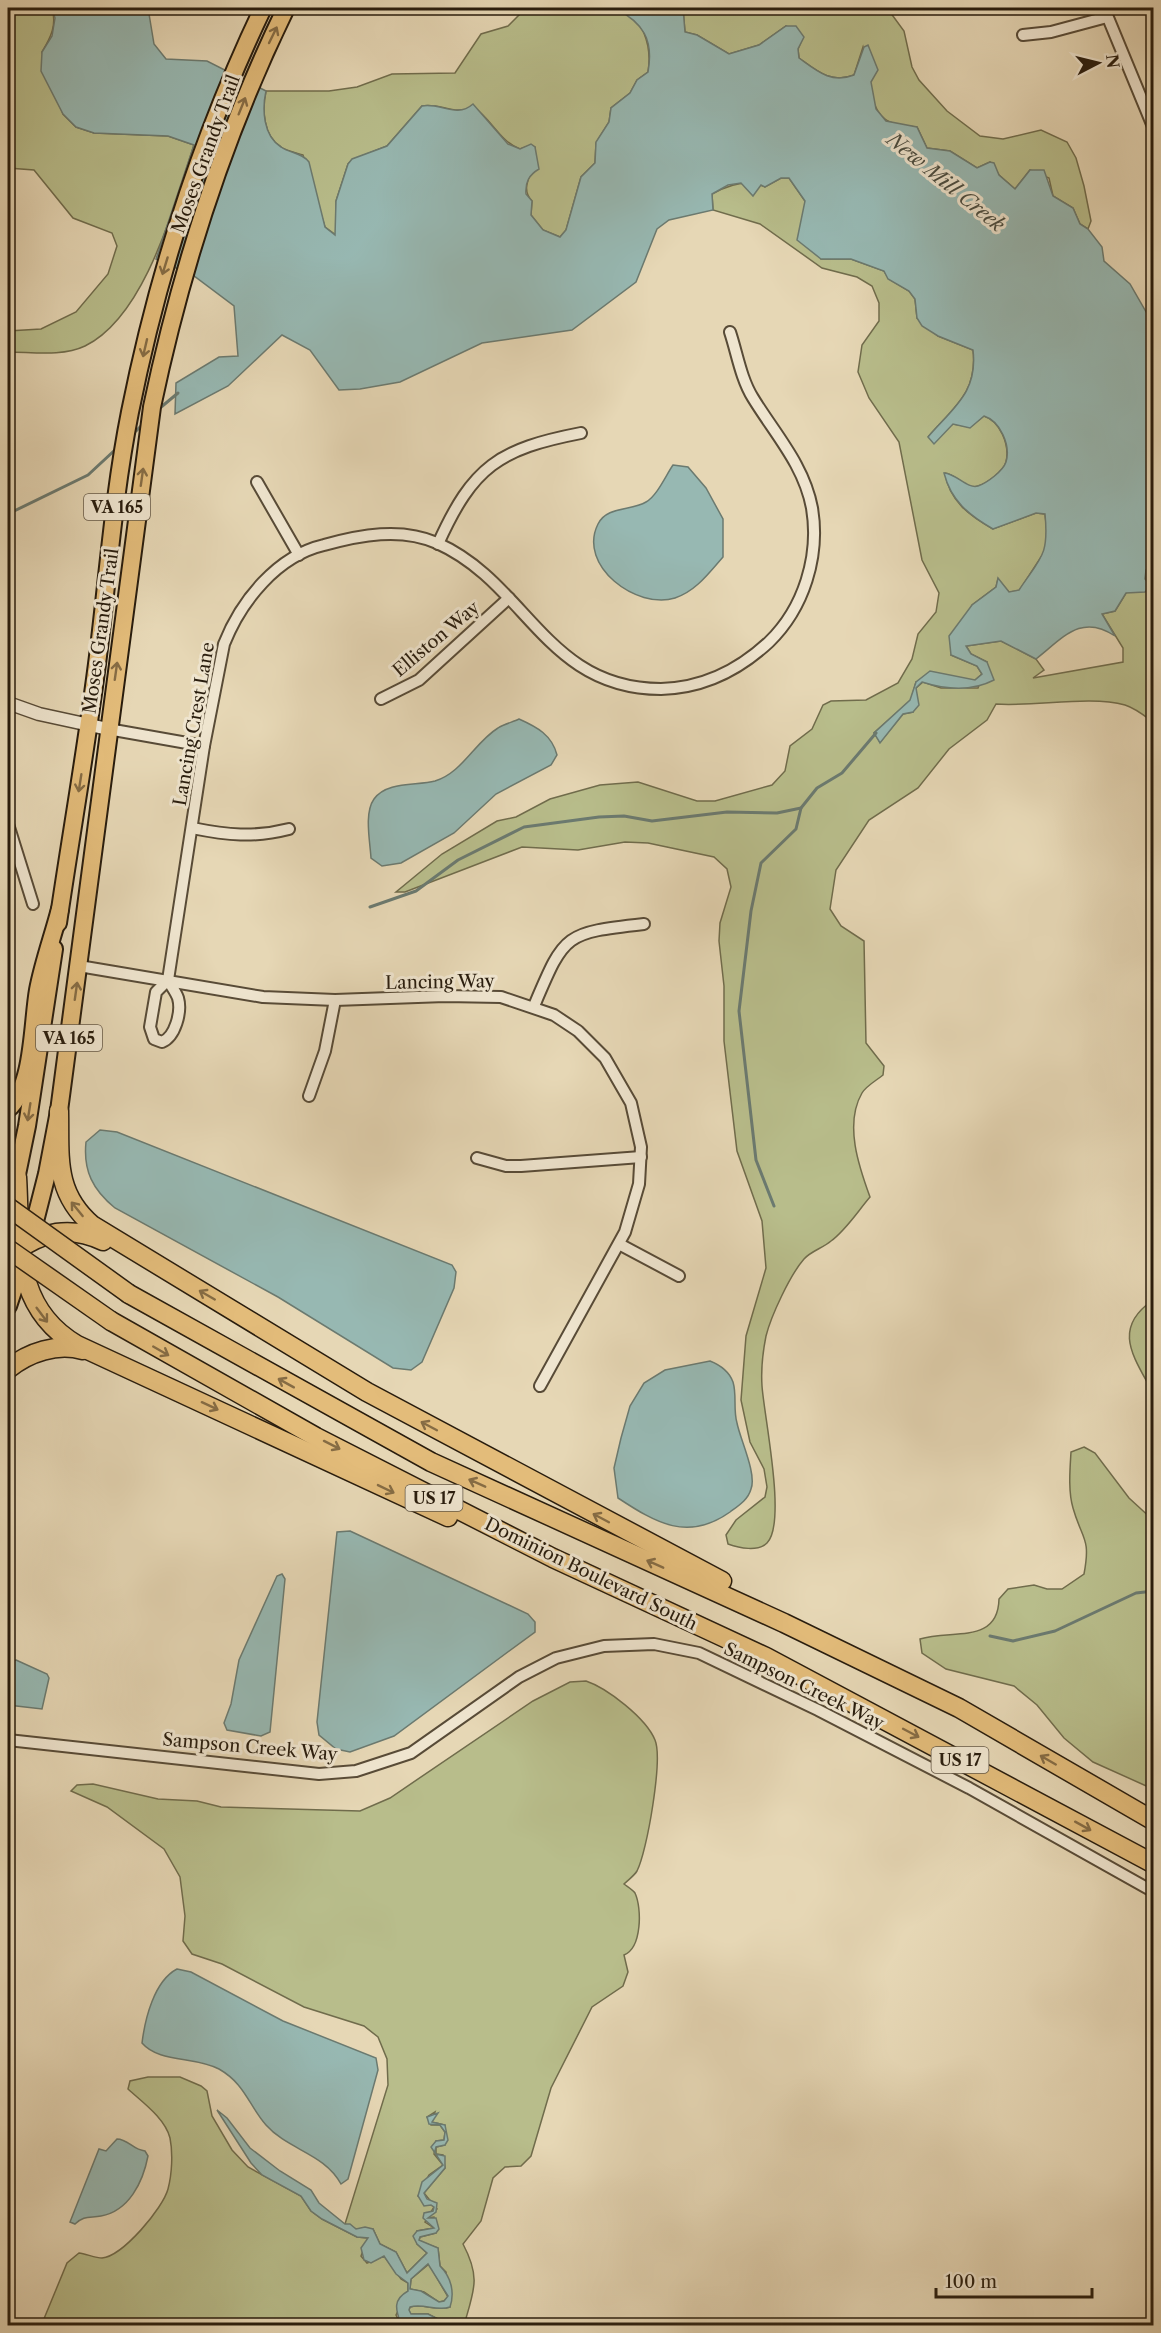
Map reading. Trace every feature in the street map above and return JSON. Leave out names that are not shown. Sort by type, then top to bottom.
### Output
[{"type":"highway","points":[[59,1111],[60,1171],[70,1201],[92,1225],[367,1392],[786,1619]]},
{"type":"highway","points":[[10,1197],[15,1245],[35,1306],[48,1323],[69,1340],[415,1503],[553,1558]]},
{"type":"highway","name":"Dominion Boulevard South","points":[[10,1197],[129,1294],[431,1462],[786,1619],[959,1708],[1154,1821]]},
{"type":"highway","points":[[15,1245],[57,1232],[76,1231],[93,1236],[158,1267]]},
{"type":"highway","name":"Dominion Boulevard South","points":[[15,1245],[111,1321],[316,1437],[553,1558],[766,1657],[1154,1864]]},
{"type":"highway","points":[[8,1369],[24,1358],[45,1350],[79,1349],[100,1354]]},
{"type":"main road","name":"Moses Grandy Trail","points":[[10,1197],[89,725],[130,413],[158,291],[184,203],[242,53],[263,8]]},
{"type":"main road","name":"Moses Grandy Trail","points":[[15,1245],[36,1219],[59,1111],[152,407],[177,300],[219,164],[260,62],[286,8]]},
{"type":"main road","points":[[8,1109],[22,1089],[39,988],[60,909]]},
{"type":"main road","points":[[8,1306],[14,1287],[15,1245]]},
{"type":"street","points":[[1023,35],[1057,31],[1106,12],[1154,129]]},
{"type":"street","name":"Lancing Crest Lane","points":[[168,980],[217,670],[230,629],[252,594],[267,578],[299,555],[325,544],[377,534],[423,538],[438,544],[471,562],[509,598],[545,639],[580,667],[621,684],[647,688],[690,686],[721,676],[753,657],[779,631],[796,606],[811,563],[812,509],[804,481],[792,456],[752,396],[730,332]]},
{"type":"street","points":[[438,544],[458,500],[478,475],[520,448],[582,433]]},
{"type":"street","points":[[257,482],[299,555]]},
{"type":"street","name":"Elliston Way","points":[[381,699],[419,680],[509,598]]},
{"type":"street","points":[[8,703],[31,712],[89,725],[204,746]]},
{"type":"street","points":[[8,824],[33,904]]},
{"type":"street","points":[[192,828],[243,836],[266,835],[289,830]]},
{"type":"street","points":[[534,1006],[560,950],[574,938],[589,931],[644,924]]},
{"type":"street","name":"Lancing Way","points":[[79,966],[263,998],[335,1000],[485,996],[534,1006],[554,1015],[578,1031],[605,1058],[631,1103],[641,1157],[636,1199],[619,1244],[540,1386]]},
{"type":"street","points":[[168,980],[179,1002],[173,1033],[170,1039],[162,1042],[154,1040],[150,1027],[156,992],[168,980]]},
{"type":"street","points":[[309,1096],[325,1051],[335,1000]]},
{"type":"street","points":[[477,1158],[506,1166],[522,1166],[641,1157]]},
{"type":"street","points":[[619,1244],[679,1276]]},
{"type":"street","name":"Sampson Creek Way","points":[[8,1740],[319,1774],[356,1771],[393,1761],[424,1746],[519,1677],[556,1658],[604,1646],[654,1644],[699,1653],[818,1710],[969,1788],[1154,1892]]},
{"type":"green space","points":[[596,6],[625,11],[639,24],[649,52],[648,72],[637,80],[630,93],[611,108],[609,122],[596,143],[595,163],[581,177],[566,230],[560,237],[543,230],[531,215],[532,201],[528,195],[527,183],[534,163],[535,147],[531,145],[520,149],[506,141],[473,107],[453,110],[429,105],[422,106],[387,146],[352,160],[348,164],[336,201],[336,235],[325,227],[303,155],[281,147],[270,136],[264,114],[266,91],[329,91],[357,87],[392,74],[455,73],[481,34],[508,26],[526,8]]},
{"type":"green space","points":[[8,8],[52,8],[54,20],[52,31],[42,52],[63,114],[76,127],[94,133],[168,136],[194,145],[167,227],[141,285],[125,310],[106,331],[85,346],[67,352],[8,352],[8,331],[41,329],[76,312],[108,274],[117,246],[112,233],[73,218],[34,170],[8,168]]},
{"type":"green space","points":[[683,8],[871,8],[890,12],[904,31],[912,67],[919,80],[947,111],[980,136],[1003,139],[1041,130],[1067,142],[1076,158],[1084,186],[1091,221],[1088,229],[1080,224],[1073,208],[1053,196],[1049,178],[1030,170],[1015,189],[999,175],[990,162],[977,168],[950,151],[927,148],[917,127],[896,124],[885,119],[879,113],[871,96],[863,47],[854,75],[831,77],[799,58],[798,49],[803,37],[786,26],[759,45],[729,54],[697,35],[685,32]]},
{"type":"green space","points":[[781,178],[789,178],[805,201],[821,259],[851,259],[884,271],[889,279],[909,291],[915,299],[917,318],[938,336],[973,350],[974,365],[968,388],[955,407],[928,437],[953,424],[970,427],[984,416],[999,428],[1005,441],[1007,455],[1005,465],[999,473],[978,486],[970,486],[945,473],[947,483],[956,500],[976,519],[993,529],[1036,513],[1045,514],[1048,542],[1045,551],[1019,591],[1009,592],[998,579],[996,587],[972,605],[951,655],[977,666],[982,674],[975,680],[916,682],[911,700],[874,733],[880,742],[903,714],[913,712],[916,688],[923,682],[941,688],[978,688],[987,662],[971,654],[966,646],[1001,641],[1036,659],[1044,670],[1033,678],[1123,662],[1123,648],[1102,614],[1115,611],[1126,593],[1145,579],[1146,570],[1153,566],[1153,722],[1132,708],[1111,702],[996,704],[987,720],[949,749],[918,788],[869,820],[836,870],[830,909],[841,926],[864,941],[866,1043],[884,1066],[883,1075],[862,1093],[854,1118],[855,1145],[870,1197],[836,1237],[804,1259],[787,1285],[768,1328],[762,1380],[773,1468],[775,1514],[773,1532],[767,1543],[759,1548],[748,1548],[728,1544],[726,1535],[736,1520],[765,1497],[767,1487],[764,1469],[750,1442],[741,1400],[746,1336],[766,1268],[762,1221],[737,1151],[724,1041],[724,986],[719,941],[720,923],[731,887],[727,869],[714,857],[648,843],[625,842],[578,850],[522,847],[405,892],[396,892],[442,854],[497,821],[516,817],[550,799],[600,785],[638,782],[697,801],[715,801],[772,785],[785,771],[790,746],[812,729],[823,705],[831,701],[866,700],[898,683],[912,659],[918,634],[936,612],[939,593],[922,560],[899,442],[869,398],[858,372],[862,345],[879,321],[879,303],[872,286],[857,277],[822,268],[760,224],[713,210],[712,194],[718,191],[731,185],[745,183],[765,187]]},
{"type":"green space","points":[[1153,1300],[1153,1393],[1134,1355],[1130,1344],[1130,1333],[1133,1322],[1140,1311]]},
{"type":"green space","points":[[1084,1447],[1095,1453],[1129,1498],[1153,1520],[1153,1789],[1093,1762],[1064,1738],[1037,1705],[1014,1686],[946,1669],[922,1653],[920,1639],[971,1633],[991,1623],[997,1614],[999,1599],[1008,1589],[1034,1585],[1047,1589],[1062,1589],[1084,1574],[1086,1545],[1073,1508],[1070,1480],[1071,1452]]},
{"type":"green space","points":[[586,1681],[615,1697],[635,1714],[650,1731],[657,1750],[653,1806],[645,1845],[637,1871],[624,1884],[635,1893],[639,1908],[637,1936],[630,1951],[624,1955],[628,1972],[623,1986],[592,2007],[551,2088],[531,2156],[521,2166],[505,2167],[493,2178],[481,2221],[463,2244],[474,2275],[473,2293],[464,2325],[441,2325],[440,2320],[428,2314],[410,2314],[410,2307],[415,2306],[440,2309],[450,2307],[446,2272],[440,2266],[438,2248],[419,2241],[420,2237],[436,2233],[434,2217],[427,2218],[425,2222],[434,2228],[417,2231],[417,2244],[427,2253],[407,2273],[396,2252],[380,2244],[373,2229],[356,2229],[345,2224],[388,2085],[387,2059],[378,2037],[364,2026],[304,2007],[222,1964],[192,1954],[183,1941],[185,1916],[180,1877],[164,1849],[107,1807],[71,1791],[77,1785],[93,1784],[158,1799],[197,1801],[221,1807],[360,1811],[390,1798],[533,1701],[570,1682]],"holes":[[[435,2112],[432,2122],[445,2125],[445,2132],[440,2125],[431,2125],[427,2117]],[[445,2132],[445,2145],[436,2147],[436,2154],[443,2155],[445,2168],[424,2193],[437,2209],[428,2217],[434,2207],[418,2196],[429,2175],[443,2165],[434,2154],[436,2141],[444,2140]]]},
{"type":"green space","points":[[148,2077],[180,2077],[201,2086],[207,2091],[212,2116],[232,2150],[248,2167],[301,2196],[311,2211],[322,2219],[357,2237],[368,2238],[361,2256],[367,2263],[384,2256],[401,2279],[408,2283],[408,2291],[396,2315],[401,2325],[41,2326],[67,2263],[79,2253],[102,2258],[120,2249],[141,2230],[165,2197],[171,2170],[170,2138],[158,2117],[128,2089],[130,2081]]},
{"type":"green space","points":[[429,2264],[448,2297],[444,2301],[439,2302],[424,2292],[410,2289],[411,2279]]},
{"type":"water","name":"New Mill Creek","points":[[52,8],[148,8],[154,44],[166,59],[207,61],[266,91],[264,114],[270,136],[281,147],[303,156],[309,162],[325,227],[335,235],[336,201],[348,164],[352,159],[387,146],[422,106],[460,110],[473,104],[508,144],[520,149],[531,144],[535,147],[539,169],[528,179],[526,190],[526,194],[532,201],[531,215],[543,230],[560,237],[566,230],[581,177],[595,163],[596,142],[609,122],[611,108],[630,93],[637,80],[648,72],[649,50],[644,33],[633,20],[615,8],[683,8],[685,32],[697,35],[729,54],[759,45],[786,26],[796,26],[804,37],[798,49],[799,58],[831,77],[854,75],[864,47],[868,45],[878,70],[871,82],[876,109],[886,121],[917,127],[927,148],[950,151],[977,168],[990,162],[994,163],[999,175],[1015,189],[1030,170],[1044,170],[1053,196],[1073,208],[1080,224],[1088,229],[1102,247],[1104,261],[1130,284],[1153,324],[1154,566],[1146,570],[1145,579],[1151,585],[1145,592],[1126,593],[1115,611],[1102,614],[1115,636],[1092,627],[1082,628],[1064,636],[1036,659],[1001,641],[966,646],[971,654],[987,662],[994,680],[968,688],[941,687],[922,682],[916,688],[919,705],[913,712],[903,714],[880,743],[874,733],[910,700],[916,682],[930,671],[975,680],[982,674],[977,666],[951,655],[949,636],[972,605],[996,587],[998,578],[1009,592],[1019,590],[1042,555],[1046,539],[1045,514],[1036,513],[993,529],[969,513],[956,499],[944,473],[970,485],[978,486],[998,473],[1006,462],[1007,455],[1003,434],[995,423],[984,416],[970,428],[953,424],[934,444],[928,437],[955,407],[968,388],[974,365],[973,350],[938,336],[922,326],[917,318],[915,299],[909,291],[888,279],[884,271],[851,259],[821,259],[797,240],[805,201],[789,178],[781,178],[765,187],[761,185],[753,196],[741,183],[728,185],[712,194],[713,210],[669,220],[657,229],[636,282],[572,330],[482,343],[400,382],[339,390],[310,350],[282,335],[228,386],[175,414],[176,383],[219,357],[238,356],[234,306],[194,276],[156,259],[194,145],[168,136],[94,133],[76,127],[63,114],[41,71],[42,52],[52,36],[55,18]]},
{"type":"water","points":[[673,465],[688,467],[706,488],[723,519],[723,557],[702,581],[689,591],[675,598],[660,600],[628,591],[614,581],[603,569],[596,555],[594,540],[602,518],[607,514],[646,502],[658,490]]},
{"type":"water","points":[[519,719],[548,737],[557,755],[551,765],[496,794],[454,833],[401,863],[382,866],[371,858],[369,812],[374,799],[380,793],[402,785],[435,781],[445,777],[490,734]]},
{"type":"water","points":[[100,1130],[117,1132],[452,1265],[456,1272],[454,1288],[422,1362],[411,1370],[393,1368],[278,1297],[115,1208],[95,1187],[86,1162],[86,1142]]},
{"type":"water","points":[[710,1361],[724,1369],[733,1382],[736,1418],[752,1475],[751,1489],[742,1502],[715,1521],[700,1526],[672,1526],[646,1515],[618,1498],[614,1468],[630,1406],[644,1383],[665,1370]]},
{"type":"water","points":[[350,1531],[528,1614],[535,1622],[535,1632],[394,1736],[350,1752],[336,1749],[319,1735],[317,1722],[337,1532]]},
{"type":"water","points":[[282,1574],[285,1579],[270,1732],[261,1736],[227,1730],[224,1723],[231,1704],[239,1660],[277,1576]]},
{"type":"water","points":[[16,1660],[47,1674],[49,1678],[42,1709],[8,1705],[8,1663]]},
{"type":"water","points":[[177,1969],[191,1972],[283,2021],[376,2058],[378,2070],[348,2179],[341,2184],[334,2174],[316,2158],[275,2133],[266,2125],[235,2081],[219,2069],[199,2062],[158,2054],[142,2043],[148,2012],[157,1991],[162,1982]]},
{"type":"water","points":[[217,2110],[227,2118],[250,2148],[280,2171],[311,2190],[319,2203],[345,2224],[350,2224],[356,2229],[365,2227],[373,2229],[380,2244],[396,2252],[407,2273],[427,2253],[417,2244],[413,2236],[417,2231],[434,2228],[423,2218],[424,2213],[433,2211],[434,2207],[424,2206],[418,2196],[422,2182],[443,2165],[431,2147],[436,2141],[444,2140],[445,2132],[440,2125],[429,2124],[427,2117],[438,2113],[432,2122],[445,2125],[448,2140],[445,2145],[436,2147],[435,2151],[436,2154],[445,2156],[445,2168],[424,2193],[427,2199],[437,2203],[436,2212],[428,2218],[436,2218],[439,2229],[436,2233],[420,2237],[419,2240],[438,2248],[440,2266],[451,2285],[452,2296],[450,2307],[440,2309],[415,2306],[410,2307],[409,2310],[411,2314],[428,2314],[440,2320],[441,2325],[413,2323],[413,2325],[401,2325],[397,2302],[408,2291],[408,2283],[396,2274],[384,2256],[371,2263],[364,2260],[361,2248],[368,2238],[357,2237],[322,2219],[311,2211],[301,2196],[262,2175],[251,2163]],"holes":[[[428,2264],[448,2296],[444,2301],[439,2302],[421,2291],[410,2289],[411,2279]]]},
{"type":"water","points":[[117,2139],[145,2151],[148,2156],[133,2194],[127,2202],[111,2213],[84,2218],[75,2224],[70,2222],[99,2149],[106,2151]]},
{"type":"waterway","points":[[160,408],[178,393]]},
{"type":"waterway","points":[[136,431],[141,426]]},
{"type":"waterway","points":[[8,514],[88,475],[116,449]]},
{"type":"waterway","points":[[370,907],[416,891],[458,860],[524,827],[599,817],[624,816],[652,821],[727,812],[777,813],[801,808],[817,788],[842,773],[876,733]]},
{"type":"waterway","points":[[774,1206],[756,1160],[739,1011],[751,911],[761,863],[796,829],[801,808]]},
{"type":"waterway","points":[[990,1636],[1013,1641],[1055,1631],[1136,1593],[1154,1591]]}]
